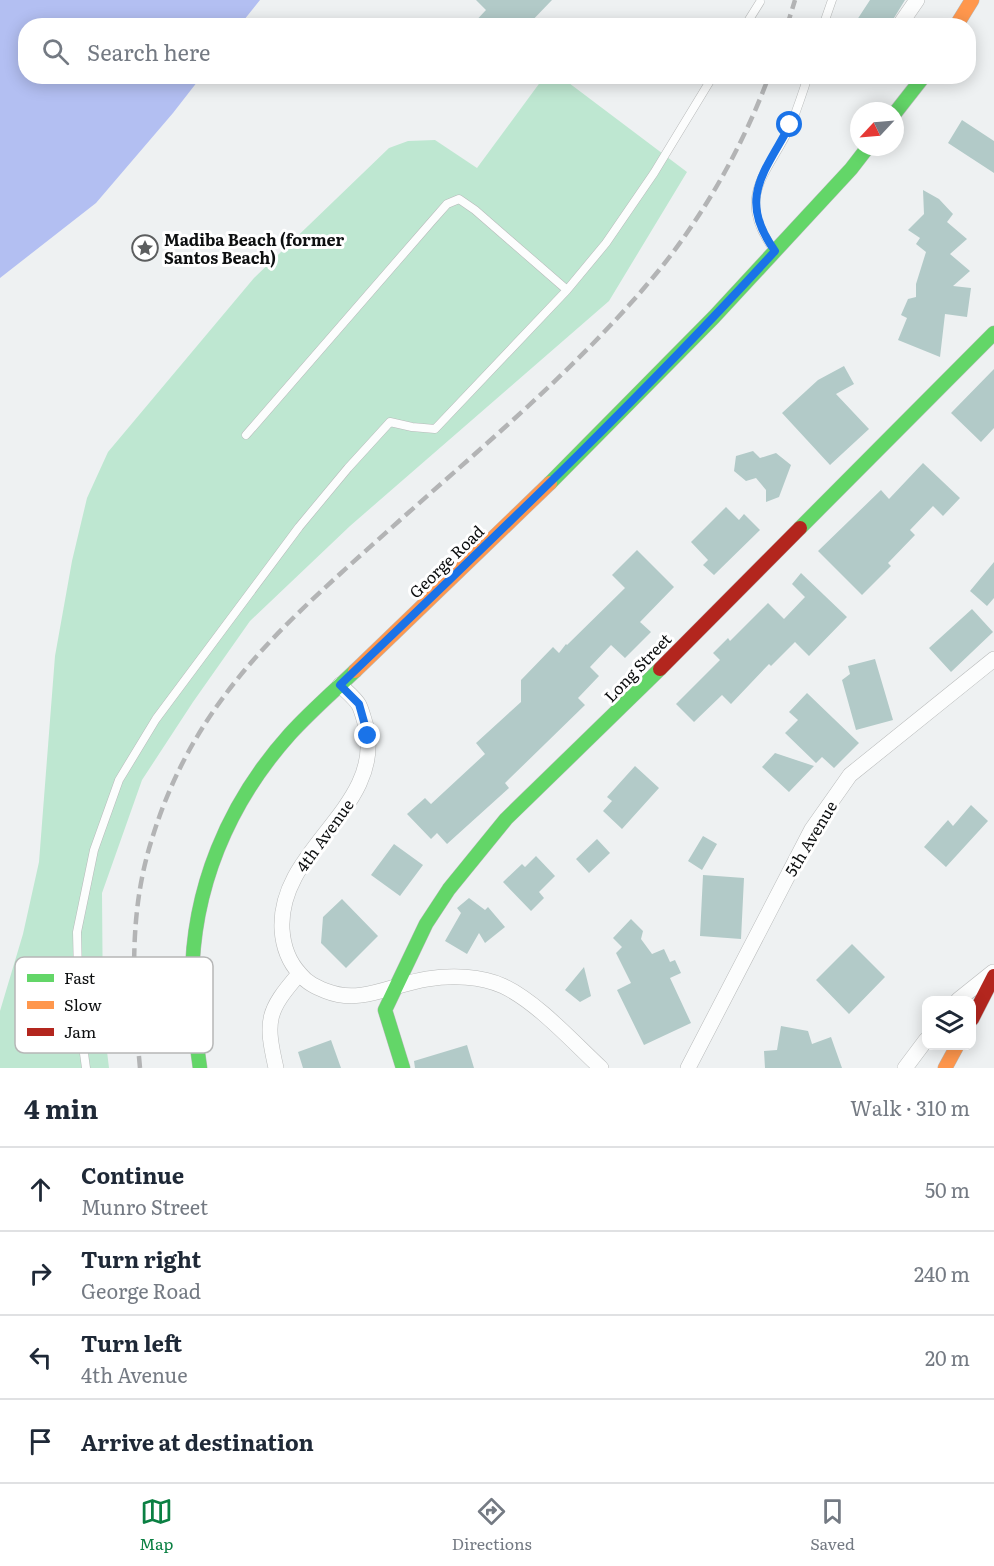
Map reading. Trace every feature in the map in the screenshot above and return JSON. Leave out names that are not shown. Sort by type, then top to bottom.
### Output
[{"type":"street","points":[[905,18],[917,0]]},
{"type":"street","points":[[961,18],[972,0]]},
{"type":"street","points":[[904,102],[918,84]]},
{"type":"street","name":"George Road","points":[[193,957],[204,889],[217,850],[238,805],[264,766],[290,734],[573,460],[714,317],[861,156]]},
{"type":"street","name":"Long Street","points":[[403,1068],[385,1010],[426,924],[449,889],[506,819],[588,741],[994,333]]},
{"type":"street","name":"5th Avenue","points":[[688,1068],[812,829],[850,775],[994,659]]},
{"type":"street","name":"4th Avenue","points":[[340,685],[359,704],[368,736],[369,753],[356,789],[303,862],[284,902],[283,943],[290,962],[306,982],[338,996],[360,996],[425,979],[446,977],[467,977],[503,986],[530,1003],[600,1068]]},
{"type":"street","points":[[963,996],[994,970]]},
{"type":"street","points":[[276,1068],[269,1036],[271,1017],[281,995],[299,974]]},
{"type":"street","points":[[976,1011],[994,976]]},
{"type":"street","points":[[905,1068],[922,1046]]},
{"type":"street","points":[[945,1068],[955,1050]]},
{"type":"street","name":"George Road","points":[[198,1053],[200,1068]]},
{"type":"lane","points":[[826,18],[832,0]]},
{"type":"lane","points":[[749,18],[759,1]]},
{"type":"lane","points":[[77,957],[76,932],[94,850],[119,780],[156,719],[299,527],[390,422],[435,429],[567,290],[606,243],[654,173],[708,84]]},
{"type":"lane","points":[[775,251],[764,237],[755,216],[757,186],[790,125],[805,84]]},
{"type":"lane","points":[[246,435],[432,221],[453,200],[464,201],[567,290]]},
{"type":"lane","points":[[84,1053],[86,1068]]},
{"type":"green space","points":[[539,84],[570,84],[687,172],[609,301],[350,526],[250,621],[142,780],[102,893],[103,957],[16,957],[39,862],[55,656],[72,561],[87,498],[108,452],[254,278],[389,148],[408,141],[435,140],[477,168]]},
{"type":"green space","points":[[15,961],[15,1053],[107,1053],[109,1068],[0,1068],[0,1011]]},
{"type":"water","points":[[0,0],[260,0],[246,18],[18,18],[18,84],[196,84],[96,203],[0,278]]},
{"type":"building","points":[[476,0],[552,0],[535,18],[478,18],[486,10]]},
{"type":"building","points":[[870,0],[905,0],[894,18],[858,18]]},
{"type":"building","points":[[962,120],[994,141],[994,173],[948,143]]},
{"type":"building","points":[[923,190],[939,199],[953,214],[947,222],[967,239],[950,254],[970,271],[953,286],[971,288],[967,317],[945,314],[940,357],[898,340],[907,318],[901,315],[908,299],[916,297],[916,284],[926,252],[916,244],[920,238],[908,230],[924,214]]},
{"type":"building","points":[[844,366],[854,384],[836,394],[869,429],[830,465],[782,413],[818,380]]},
{"type":"building","points":[[994,369],[994,428],[981,442],[951,413]]},
{"type":"building","points":[[753,451],[760,458],[776,453],[791,465],[779,497],[766,502],[766,490],[756,478],[746,481],[734,471],[736,456]]},
{"type":"building","points":[[923,463],[960,498],[943,516],[933,506],[910,530],[915,535],[888,563],[891,566],[862,595],[818,551],[881,490],[889,499]]},
{"type":"building","points":[[726,507],[739,520],[744,514],[760,530],[714,575],[703,565],[708,560],[691,542]]},
{"type":"building","points":[[637,550],[674,587],[640,622],[651,632],[625,658],[611,645],[590,667],[599,676],[578,698],[585,705],[505,783],[509,788],[447,844],[437,833],[431,839],[407,814],[425,798],[431,804],[485,754],[476,743],[521,702],[521,680],[553,647],[559,653],[625,588],[612,575]]},
{"type":"building","points":[[994,562],[994,598],[987,606],[970,591]]},
{"type":"building","points":[[801,573],[847,617],[809,656],[795,642],[771,666],[769,664],[731,704],[722,695],[694,722],[676,704],[720,660],[713,653],[728,638],[730,641],[768,603],[784,619],[805,597],[792,584]]},
{"type":"building","points":[[972,609],[993,632],[951,672],[929,648]]},
{"type":"building","points":[[875,659],[893,720],[856,730],[842,680],[850,674],[848,666]]},
{"type":"building","points":[[807,693],[859,743],[834,768],[822,757],[816,763],[785,733],[798,720],[789,712]]},
{"type":"building","points":[[775,753],[814,766],[789,792],[762,767]]},
{"type":"building","points":[[635,766],[659,788],[622,829],[603,811],[612,801],[607,797]]},
{"type":"building","points":[[971,805],[988,821],[946,867],[924,847],[948,820],[953,826]]},
{"type":"building","points":[[703,836],[717,844],[702,870],[688,861]]},
{"type":"building","points":[[597,839],[610,853],[589,873],[576,859]]},
{"type":"building","points":[[394,844],[423,865],[400,896],[371,875]]},
{"type":"building","points":[[536,856],[555,876],[539,892],[544,898],[531,911],[503,882],[522,864],[525,867]]},
{"type":"building","points":[[703,875],[744,878],[741,939],[700,936]]},
{"type":"building","points":[[469,898],[485,910],[488,907],[505,927],[485,943],[479,933],[467,954],[445,941],[461,913],[457,908]]},
{"type":"building","points":[[342,899],[378,936],[346,968],[321,943],[323,917]]},
{"type":"building","points":[[631,919],[643,931],[641,939],[652,954],[664,949],[670,962],[675,960],[681,973],[670,978],[691,1023],[644,1045],[617,990],[631,983],[616,953],[622,947],[613,938]]},
{"type":"building","points":[[852,944],[885,977],[849,1014],[816,980]]},
{"type":"building","points":[[584,967],[591,996],[580,1002],[565,990]]},
{"type":"building","points":[[781,1026],[808,1031],[812,1044],[831,1037],[842,1068],[765,1068],[764,1051],[777,1050]]},
{"type":"building","points":[[331,1040],[341,1068],[303,1068],[298,1052]]},
{"type":"building","points":[[467,1045],[474,1068],[415,1068],[414,1061]]},
{"type":"railway","points":[[789,18],[795,0]]},
{"type":"railway","points":[[134,957],[139,898],[151,842],[170,790],[193,744],[220,702],[284,627],[537,398],[571,366],[634,299],[680,243],[710,198],[748,126],[766,84]]},
{"type":"railway","points":[[139,1053],[140,1068]]},
{"type":"traffic: fast","points":[[904,102],[918,84]]},
{"type":"traffic: fast","points":[[550,483],[714,317],[861,156]]},
{"type":"traffic: fast","points":[[800,528],[994,333]]},
{"type":"traffic: fast","points":[[403,1068],[385,1010],[426,924],[449,889],[506,819],[660,669]]},
{"type":"traffic: fast","points":[[193,957],[199,914],[207,881],[232,818],[268,761],[290,734],[355,671]]},
{"type":"traffic: fast","points":[[198,1053],[200,1068]]},
{"type":"traffic: slow","points":[[961,18],[972,0]]},
{"type":"traffic: slow","points":[[355,671],[550,483]]},
{"type":"traffic: slow","points":[[945,1068],[955,1050]]},
{"type":"traffic: jam","points":[[660,669],[800,528]]},
{"type":"traffic: jam","points":[[976,1011],[994,976]]},
{"type":"place","name":"Madiba Beach (former Santos Beach)","points":[[145,248]]},
{"type":"route","points":[[368,736],[359,704],[340,685],[573,460],[714,317],[775,251],[764,237],[755,216],[757,186],[790,125]]}]
